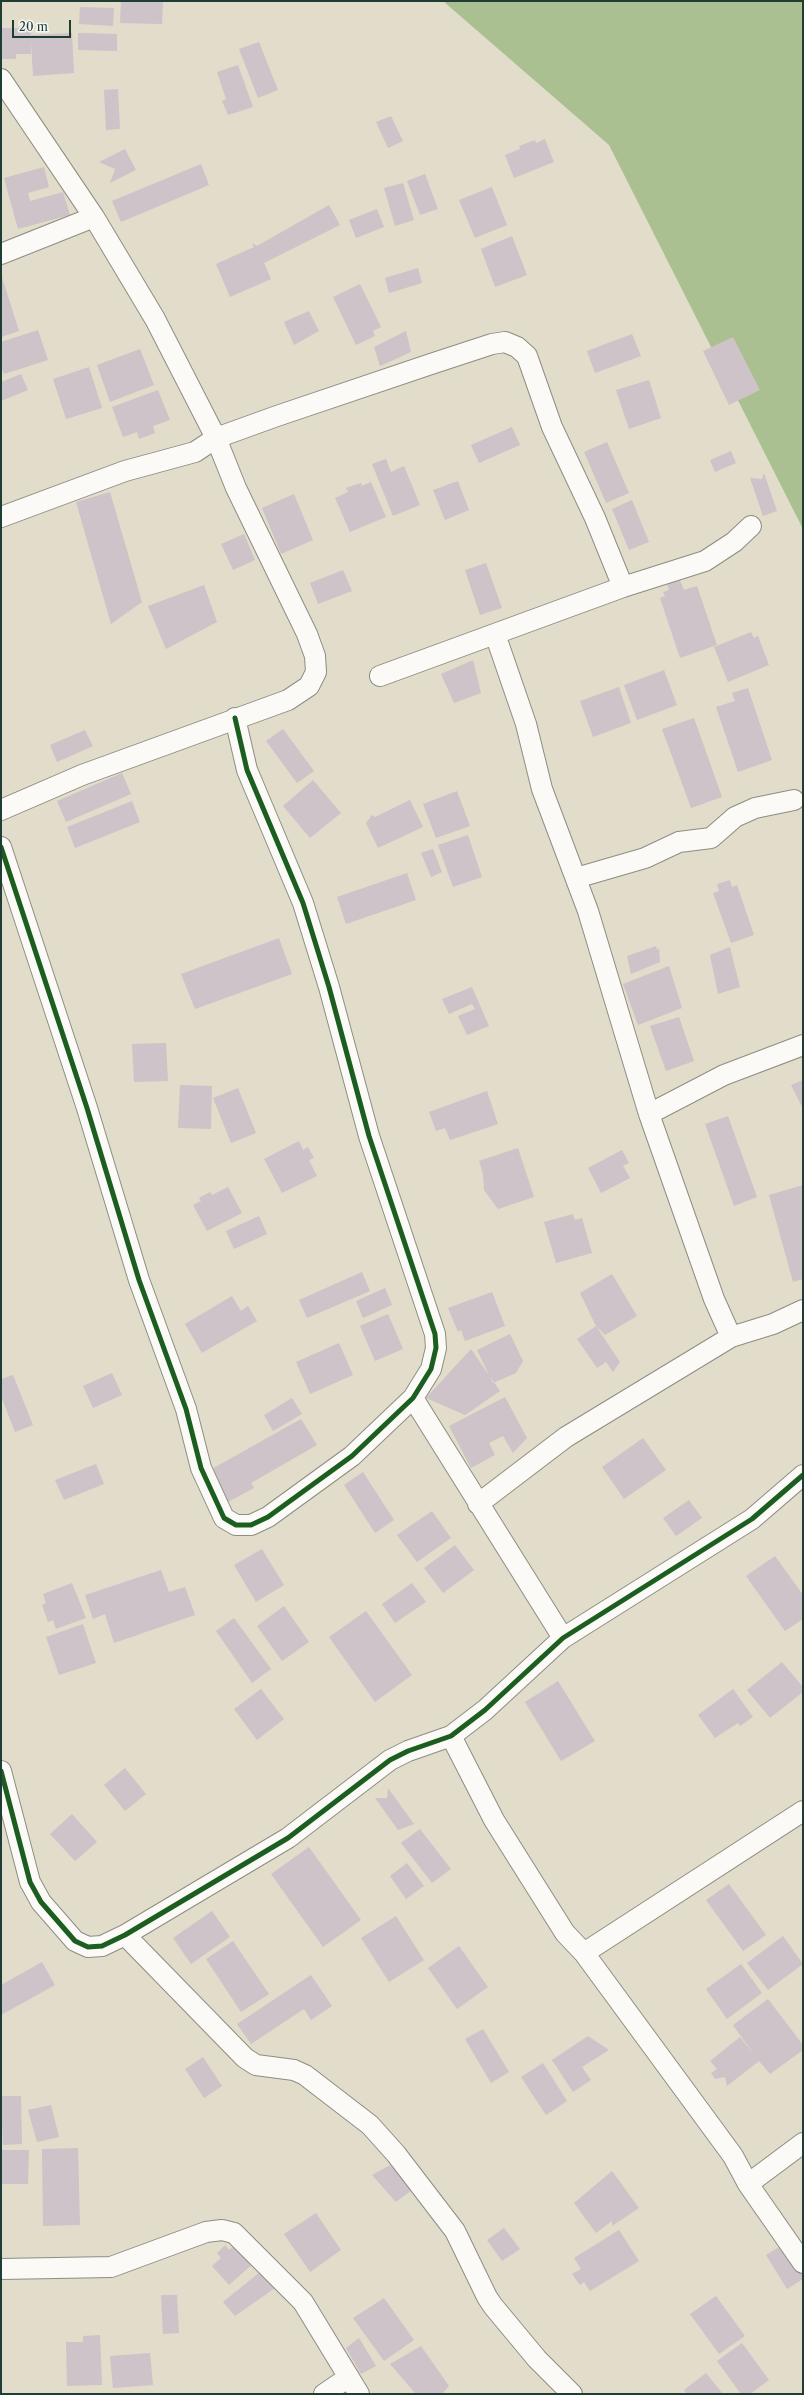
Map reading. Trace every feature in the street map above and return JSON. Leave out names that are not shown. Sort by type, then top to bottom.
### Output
[{"type":"street","points":[[1,79],[94,217],[155,319],[216,438],[236,488],[307,634],[314,656],[316,672],[309,686],[288,700],[235,718],[82,775],[1,810]]},
{"type":"street","points":[[1,254],[94,217]]},
{"type":"street","points":[[1,517],[125,471],[195,452],[216,438],[492,344],[505,342],[517,347],[527,356],[552,427],[595,518],[623,587]]},
{"type":"street","points":[[380,676],[623,587],[705,560],[734,542],[751,526]]},
{"type":"street","points":[[496,634],[526,724],[542,788],[576,878],[617,1005],[649,1114],[714,1299],[731,1337]]},
{"type":"street","points":[[1,847],[87,1108],[140,1280],[186,1409],[201,1468],[224,1518],[236,1525],[251,1525],[268,1517],[352,1456],[413,1398],[431,1368],[436,1348],[435,1334],[369,1136],[329,987],[304,903],[247,770],[235,718]]},
{"type":"street","points":[[576,878],[646,858],[680,842],[711,838],[735,817],[741,814],[755,808],[794,800]]},
{"type":"street","points":[[649,1114],[724,1074],[803,1045]]},
{"type":"street","points":[[478,1504],[566,1437],[731,1337],[773,1324],[803,1310]]},
{"type":"street","points":[[413,1398],[563,1638]]},
{"type":"street","points":[[1,1771],[30,1882],[41,1902],[75,1941],[88,1947],[102,1946],[125,1935],[288,1838],[390,1760],[408,1751],[451,1736],[485,1710],[563,1638],[752,1519],[803,1475]]},
{"type":"street","points":[[451,1736],[494,1820],[565,1933],[584,1954],[733,2156],[748,2184],[803,2263]]},
{"type":"street","points":[[584,1954],[803,1811]]},
{"type":"street","points":[[125,1935],[245,2058],[256,2065],[294,2070],[305,2075],[370,2125],[396,2154],[455,2231],[490,2301],[537,2359],[572,2394]]},
{"type":"street","points":[[748,2184],[803,2143]]},
{"type":"street","points":[[1,2269],[111,2267],[206,2232],[222,2230],[234,2233],[303,2302],[359,2394]]},
{"type":"street","points":[[324,2394],[349,2377]]},
{"type":"green space","points":[[443,1],[803,1],[803,529],[609,145]]},
{"type":"building","points":[[121,1],[163,1],[162,24],[120,23]]},
{"type":"building","points":[[80,7],[114,8],[113,26],[79,24]]},
{"type":"building","points":[[1,28],[31,28],[31,35],[72,33],[74,73],[33,76],[31,41],[31,54],[16,54],[16,59],[1,59]]},
{"type":"building","points":[[78,33],[117,34],[117,51],[78,50]]},
{"type":"building","points":[[259,42],[278,90],[258,98],[239,49]]},
{"type":"building","points":[[238,65],[253,107],[228,115],[222,101],[226,99],[217,72]]},
{"type":"building","points":[[118,89],[120,129],[106,130],[104,90]]},
{"type":"building","points":[[391,116],[403,141],[388,148],[376,122]]},
{"type":"building","points":[[545,139],[554,162],[514,178],[505,155],[520,149],[519,146],[535,140],[536,143]]},
{"type":"building","points":[[125,149],[136,170],[110,183],[115,169],[99,162]]},
{"type":"building","points":[[201,164],[209,185],[121,222],[112,201]]},
{"type":"building","points":[[44,167],[49,187],[28,193],[30,201],[63,192],[70,215],[18,229],[4,178]]},
{"type":"building","points":[[425,174],[438,209],[420,215],[407,181]]},
{"type":"building","points":[[403,183],[414,220],[395,226],[384,188]]},
{"type":"building","points":[[492,187],[507,225],[475,238],[459,200]]},
{"type":"building","points":[[329,205],[340,225],[264,263],[271,279],[230,297],[216,264],[254,247],[252,243],[257,246]]},
{"type":"building","points":[[377,209],[384,227],[356,238],[349,220]]},
{"type":"building","points":[[512,236],[527,275],[495,287],[481,249]]},
{"type":"building","points":[[418,268],[422,283],[389,293],[385,278]]},
{"type":"building","points":[[1,274],[19,331],[1,337]]},
{"type":"building","points":[[360,284],[381,327],[373,331],[375,336],[356,345],[333,297]]},
{"type":"building","points":[[309,311],[319,331],[294,345],[284,322]]},
{"type":"building","points":[[38,330],[48,360],[4,374],[1,366],[1,342]]},
{"type":"building","points":[[406,331],[411,352],[380,366],[374,347]]},
{"type":"building","points":[[632,334],[641,356],[595,373],[587,351]]},
{"type":"building","points":[[733,337],[760,390],[729,405],[703,351]]},
{"type":"building","points":[[140,349],[154,385],[110,402],[97,365]]},
{"type":"building","points":[[89,367],[102,408],[66,419],[53,379]]},
{"type":"building","points":[[21,374],[28,390],[1,401],[1,382]]},
{"type":"building","points":[[649,380],[661,418],[629,429],[616,390]]},
{"type":"building","points":[[158,390],[170,420],[153,426],[155,433],[139,439],[137,432],[123,437],[112,407]]},
{"type":"building","points":[[512,427],[520,445],[479,463],[471,445]]},
{"type":"building","points":[[607,442],[629,493],[606,503],[584,452]]},
{"type":"building","points":[[731,451],[736,463],[715,472],[710,460]]},
{"type":"building","points":[[386,459],[391,472],[404,466],[420,505],[393,516],[372,464]]},
{"type":"building","points":[[764,473],[777,511],[763,516],[750,478],[762,479]]},
{"type":"building","points":[[458,481],[469,510],[445,520],[433,490]]},
{"type":"building","points":[[371,482],[386,517],[350,532],[335,498],[348,492],[346,488],[361,483],[362,486]]},
{"type":"building","points":[[110,492],[142,602],[111,624],[76,502]]},
{"type":"building","points":[[294,494],[313,540],[281,554],[262,508]]},
{"type":"building","points":[[632,500],[649,542],[629,550],[612,509]]},
{"type":"building","points":[[244,534],[255,560],[233,570],[221,544]]},
{"type":"building","points":[[486,563],[502,608],[480,615],[465,570]]},
{"type":"building","points":[[343,570],[352,591],[318,604],[310,583]]},
{"type":"building","points":[[679,578],[684,590],[697,586],[717,645],[680,658],[660,598],[665,596],[663,592],[669,590],[666,582]]},
{"type":"building","points":[[204,585],[217,622],[166,649],[148,606]]},
{"type":"building","points":[[751,632],[754,638],[758,636],[769,665],[728,682],[714,647]]},
{"type":"building","points":[[473,660],[481,693],[454,703],[441,674]]},
{"type":"building","points":[[664,670],[677,705],[637,720],[624,685]]},
{"type":"building","points":[[619,687],[631,723],[593,737],[580,701]]},
{"type":"building","points":[[748,688],[772,760],[738,772],[716,707],[735,701],[732,693]]},
{"type":"building","points":[[694,718],[722,797],[691,808],[662,729]]},
{"type":"building","points":[[283,729],[314,771],[297,783],[266,741]]},
{"type":"building","points":[[85,730],[93,746],[57,762],[50,745]]},
{"type":"building","points":[[122,773],[131,794],[66,822],[57,801]]},
{"type":"building","points":[[313,780],[341,813],[310,838],[283,806]]},
{"type":"building","points":[[457,791],[470,826],[436,838],[423,804]]},
{"type":"building","points":[[410,800],[423,827],[378,848],[366,823],[372,815],[375,817]]},
{"type":"building","points":[[132,801],[140,822],[75,848],[67,827]]},
{"type":"building","points":[[468,835],[482,877],[453,887],[438,845]]},
{"type":"building","points":[[433,849],[442,872],[431,877],[421,853]]},
{"type":"building","points":[[407,873],[416,900],[346,924],[337,897]]},
{"type":"building","points":[[730,880],[732,887],[737,885],[754,935],[731,943],[713,893],[719,891],[717,884]]},
{"type":"building","points":[[279,938],[292,974],[195,1009],[181,974]]},
{"type":"building","points":[[656,946],[657,950],[659,948],[660,962],[631,974],[627,956]]},
{"type":"building","points":[[730,947],[740,987],[718,994],[710,955]]},
{"type":"building","points":[[669,966],[682,1008],[638,1025],[623,984]]},
{"type":"building","points":[[472,987],[489,1026],[467,1035],[458,1016],[475,1009],[472,1004],[449,1014],[442,999]]},
{"type":"building","points":[[679,1017],[694,1061],[666,1071],[650,1026]]},
{"type":"building","points":[[166,1043],[168,1081],[134,1082],[132,1044]]},
{"type":"building","points":[[803,1080],[803,1109],[791,1085]]},
{"type":"building","points":[[180,1085],[212,1086],[211,1129],[178,1128]]},
{"type":"building","points":[[238,1088],[256,1133],[231,1143],[213,1098]]},
{"type":"building","points":[[487,1091],[498,1124],[450,1140],[445,1128],[436,1131],[429,1112]]},
{"type":"building","points":[[728,1116],[757,1197],[734,1206],[705,1124]]},
{"type":"building","points":[[299,1141],[303,1150],[308,1147],[314,1158],[309,1160],[317,1176],[282,1193],[264,1159]]},
{"type":"building","points":[[518,1148],[534,1197],[498,1209],[484,1190],[483,1174],[479,1161]]},
{"type":"building","points":[[622,1150],[629,1163],[623,1166],[630,1178],[601,1193],[588,1168]]},
{"type":"building","points":[[803,1185],[803,1279],[793,1282],[769,1195]]},
{"type":"building","points":[[228,1187],[242,1213],[207,1231],[193,1205],[201,1201],[199,1198],[210,1192],[212,1195]]},
{"type":"building","points":[[573,1214],[575,1220],[582,1218],[592,1253],[556,1263],[544,1222]]},
{"type":"building","points":[[259,1216],[267,1234],[234,1249],[226,1231]]},
{"type":"building","points":[[362,1272],[370,1291],[307,1318],[299,1300]]},
{"type":"building","points":[[612,1274],[637,1316],[605,1335],[596,1326],[580,1293]]},
{"type":"building","points":[[385,1288],[392,1305],[363,1318],[356,1301]]},
{"type":"building","points":[[492,1292],[505,1326],[465,1341],[461,1330],[458,1332],[448,1308]]},
{"type":"building","points":[[232,1296],[241,1311],[248,1306],[257,1321],[202,1353],[185,1324]]},
{"type":"building","points":[[388,1314],[403,1349],[375,1361],[360,1326]]},
{"type":"building","points":[[596,1326],[620,1362],[613,1372],[606,1362],[597,1368],[577,1339]]},
{"type":"building","points":[[510,1334],[523,1361],[516,1373],[493,1383],[477,1350]]},
{"type":"building","points":[[339,1343],[353,1375],[310,1394],[296,1362]]},
{"type":"building","points":[[471,1349],[500,1391],[465,1415],[426,1398]]},
{"type":"building","points":[[112,1373],[122,1395],[93,1408],[83,1386]]},
{"type":"building","points":[[13,1375],[33,1425],[15,1432],[1,1396],[1,1379]]},
{"type":"building","points":[[505,1397],[527,1438],[513,1453],[503,1436],[489,1443],[495,1455],[471,1468],[449,1426]]},
{"type":"building","points":[[292,1398],[302,1414],[273,1431],[264,1415]]},
{"type":"building","points":[[301,1419],[317,1445],[251,1483],[254,1488],[228,1502],[210,1470]]},
{"type":"building","points":[[643,1438],[666,1470],[624,1499],[602,1467]]},
{"type":"building","points":[[96,1464],[104,1484],[64,1500],[55,1480]]},
{"type":"building","points":[[363,1472],[394,1520],[375,1533],[344,1485]]},
{"type":"building","points":[[689,1500],[702,1518],[676,1536],[663,1518]]},
{"type":"building","points":[[432,1511],[451,1538],[417,1562],[397,1535]]},
{"type":"building","points":[[455,1545],[474,1570],[443,1593],[424,1568]]},
{"type":"building","points":[[262,1549],[284,1585],[256,1602],[234,1565]]},
{"type":"building","points":[[775,1556],[803,1595],[803,1619],[785,1631],[746,1576]]},
{"type":"building","points":[[161,1570],[169,1592],[185,1587],[195,1615],[114,1643],[105,1614],[93,1619],[85,1595]]},
{"type":"building","points":[[72,1583],[86,1618],[56,1629],[53,1620],[48,1622],[42,1605],[46,1603],[43,1594]]},
{"type":"building","points":[[412,1583],[426,1602],[395,1623],[382,1604]]},
{"type":"building","points":[[284,1606],[309,1642],[282,1661],[257,1626]]},
{"type":"building","points":[[366,1611],[412,1675],[375,1702],[329,1637]]},
{"type":"building","points":[[234,1618],[271,1669],[252,1683],[216,1631]]},
{"type":"building","points":[[83,1624],[96,1663],[59,1675],[46,1637]]},
{"type":"building","points":[[782,1662],[803,1687],[803,1692],[770,1718],[747,1690]]},
{"type":"building","points":[[558,1681],[595,1741],[561,1761],[525,1702]]},
{"type":"building","points":[[261,1689],[284,1719],[257,1740],[234,1709]]},
{"type":"building","points":[[733,1689],[753,1717],[740,1726],[738,1723],[715,1738],[698,1715]]},
{"type":"building","points":[[125,1768],[146,1794],[125,1811],[104,1785]]},
{"type":"building","points":[[388,1788],[414,1824],[398,1830],[375,1798],[387,1798]]},
{"type":"building","points":[[72,1814],[97,1842],[75,1861],[50,1834]]},
{"type":"building","points":[[420,1829],[451,1869],[432,1883],[401,1843]]},
{"type":"building","points":[[309,1847],[361,1920],[323,1947],[271,1874]]},
{"type":"building","points":[[407,1863],[424,1886],[406,1899],[390,1876]]},
{"type":"building","points":[[729,1884],[766,1935],[743,1951],[706,1900]]},
{"type":"building","points":[[212,1911],[230,1937],[191,1964],[173,1938]]},
{"type":"building","points":[[396,1916],[424,1960],[389,1982],[361,1938]]},
{"type":"building","points":[[783,1936],[803,1964],[768,1990],[747,1963]]},
{"type":"building","points":[[233,1941],[269,1994],[241,2012],[206,1959]]},
{"type":"building","points":[[459,1946],[488,1987],[457,2009],[428,1968]]},
{"type":"building","points":[[42,1962],[55,1985],[1,2015],[1,1985]]},
{"type":"building","points":[[741,1964],[762,1993],[727,2019],[706,1989]]},
{"type":"building","points":[[311,1975],[332,2006],[311,2020],[304,2009],[251,2044],[237,2024]]},
{"type":"building","points":[[768,1999],[803,2045],[803,2050],[770,2074],[759,2061],[727,2086],[725,2077],[715,2079],[711,2073],[717,2069],[710,2061],[740,2037],[755,2056],[733,2025]]},
{"type":"building","points":[[483,2029],[509,2072],[491,2083],[465,2039]]},
{"type":"building","points":[[588,2036],[609,2050],[582,2067],[591,2080],[573,2092],[552,2060]]},
{"type":"building","points":[[203,2057],[222,2086],[204,2098],[185,2069]]},
{"type":"building","points":[[543,2063],[567,2101],[546,2115],[521,2077]]},
{"type":"building","points":[[1,2096],[21,2096],[22,2144],[3,2145]]},
{"type":"building","points":[[51,2105],[59,2137],[37,2142],[28,2110]]},
{"type":"building","points":[[78,2148],[80,2225],[43,2226],[42,2149]]},
{"type":"building","points":[[1,2150],[29,2150],[28,2184],[1,2184]]},
{"type":"building","points":[[390,2165],[413,2189],[396,2202],[372,2175]]},
{"type":"building","points":[[612,2171],[639,2208],[612,2226],[612,2221],[596,2233],[574,2203]]},
{"type":"building","points":[[316,2213],[341,2250],[310,2272],[284,2234]]},
{"type":"building","points":[[504,2228],[520,2249],[502,2261],[487,2240]]},
{"type":"building","points":[[619,2230],[639,2261],[590,2291],[584,2282],[580,2285],[572,2274],[581,2269],[574,2258]]},
{"type":"building","points":[[239,2242],[256,2261],[229,2285],[212,2266],[221,2258],[217,2253],[225,2245],[229,2250]]},
{"type":"building","points":[[784,2244],[803,2274],[803,2279],[787,2289],[766,2255]]},
{"type":"building","points":[[260,2272],[275,2288],[235,2316],[223,2302]]},
{"type":"building","points":[[161,2295],[177,2295],[179,2333],[163,2334]]},
{"type":"building","points":[[716,2296],[745,2336],[719,2354],[690,2314]]},
{"type":"building","points":[[384,2298],[414,2340],[384,2361],[353,2318]]},
{"type":"building","points":[[100,2335],[102,2385],[67,2386],[66,2342],[83,2342],[83,2336]]},
{"type":"building","points":[[359,2338],[376,2366],[361,2374],[346,2348]]},
{"type":"building","points":[[742,2343],[769,2380],[750,2394],[741,2394],[717,2361]]},
{"type":"building","points":[[421,2346],[449,2386],[442,2394],[416,2394],[390,2364]]},
{"type":"building","points":[[150,2353],[153,2385],[113,2388],[110,2356]]},
{"type":"building","points":[[706,2373],[723,2394],[687,2394],[684,2390]]},
{"type":"cycle path","points":[[1,847],[87,1108],[139,1280],[186,1409],[201,1468],[224,1518],[236,1525],[251,1525],[268,1517],[352,1456],[413,1398],[431,1369],[436,1348],[435,1334],[369,1136],[329,987],[303,903],[247,770],[235,718]]},
{"type":"cycle path","points":[[1,1771],[30,1882],[41,1902],[75,1941],[88,1947],[102,1946],[125,1935],[288,1838],[390,1760],[408,1751],[451,1736],[485,1710],[563,1638],[752,1519],[803,1475]]}]
